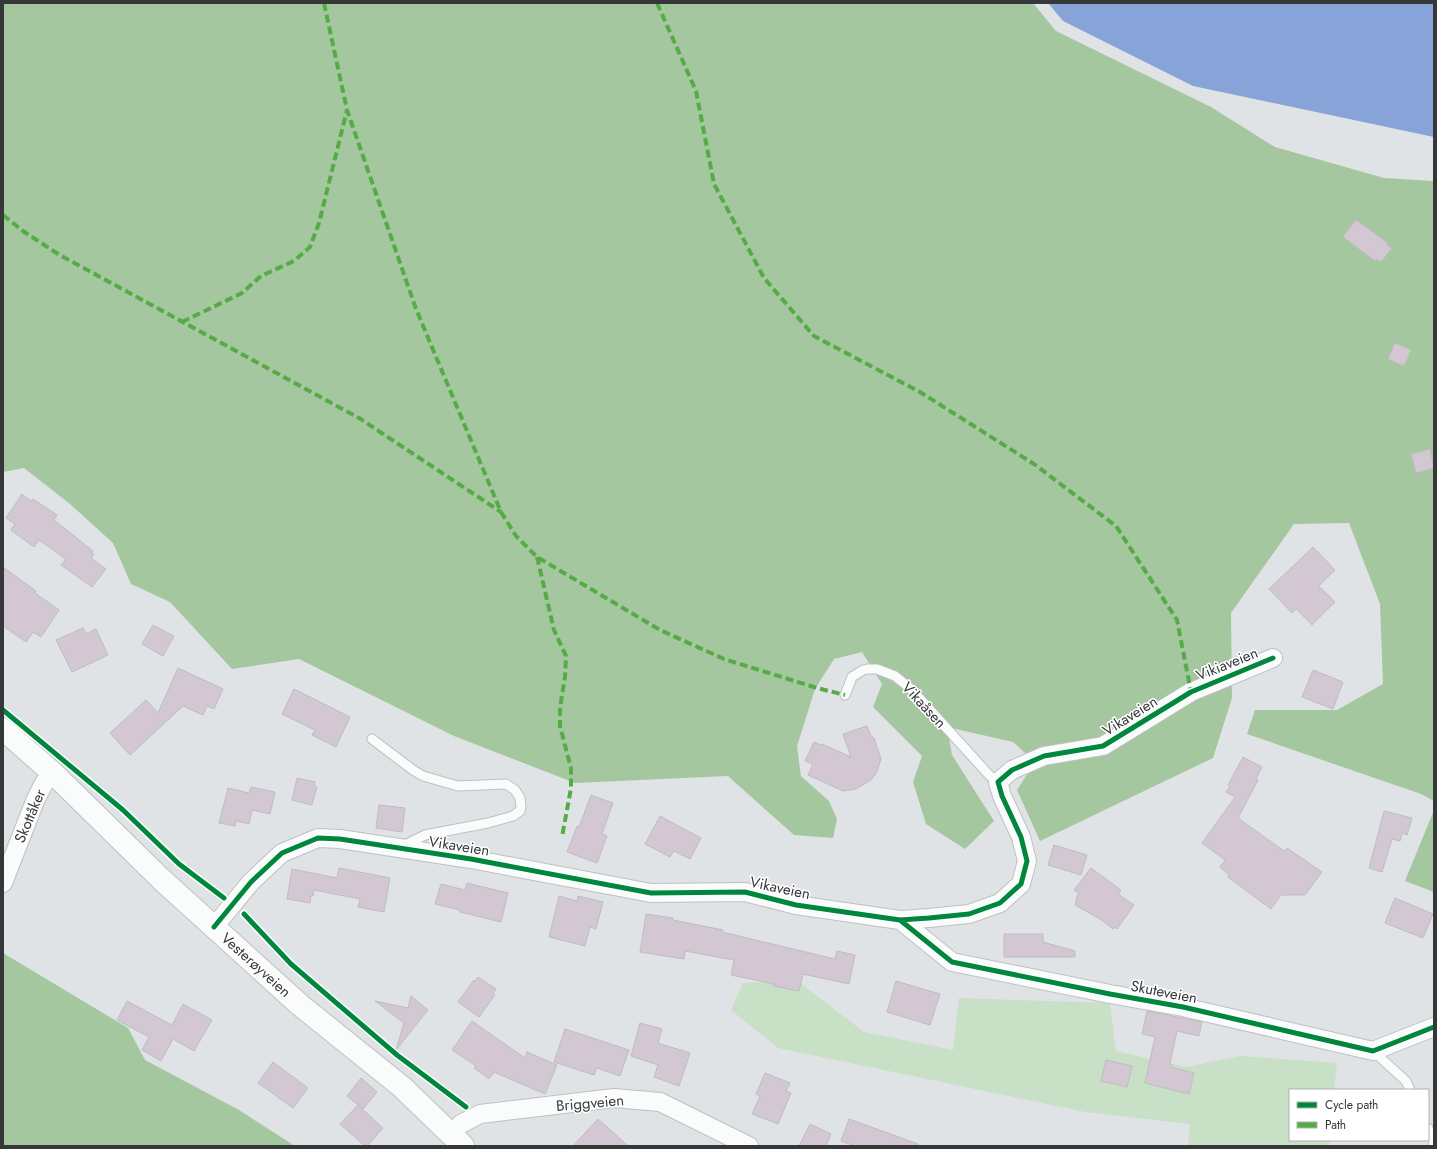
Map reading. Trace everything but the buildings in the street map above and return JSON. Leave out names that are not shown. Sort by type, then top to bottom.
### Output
[{"type":"main road","name":"Vesterøyveien","points":[[3,729],[54,774],[161,879],[300,1005],[402,1087],[457,1140]]},
{"type":"street","name":"Vikiaveien","points":[[1191,692],[1273,658]]},
{"type":"street","name":"Vikaveien","points":[[214,927],[251,882],[282,853],[318,838],[340,839],[471,859],[652,893],[745,892],[796,905],[900,920],[969,914],[1000,903],[1021,884],[1027,861],[1023,843],[998,782],[1012,770],[1044,756],[1103,746],[1191,692]]},
{"type":"street","name":"Skottåker","points":[[3,883],[35,801],[44,783],[54,774]]},
{"type":"street","name":"Skuteveien","points":[[900,920],[952,962],[1184,1007],[1373,1050]]},
{"type":"street","points":[[1373,1050],[1434,1027]]},
{"type":"street","name":"Briggveien","points":[[457,1140],[461,1124],[480,1114],[614,1098],[660,1102],[749,1146]]},
{"type":"lane","name":"Vikaåsen","points":[[844,695],[852,677],[863,670],[882,670],[895,676],[911,689],[990,776],[998,782]]},
{"type":"lane","name":"Vikaveien","points":[[372,739],[412,770],[423,776],[458,786],[506,784],[515,790],[520,798],[520,811],[513,816],[488,823],[425,834],[398,849]]},
{"type":"lane","points":[[1373,1050],[1406,1081],[1410,1089]]},
{"type":"lane","points":[[1429,1130],[1434,1146]]},
{"type":"green space","points":[[3,3],[1033,3],[1056,31],[1211,107],[1275,147],[1384,178],[1434,181],[1434,801],[1421,794],[1247,734],[1255,710],[1337,710],[1383,684],[1380,604],[1349,523],[1294,524],[1231,613],[1232,698],[1213,758],[1040,841],[1017,790],[1035,762],[1013,742],[947,727],[952,755],[994,821],[965,849],[926,824],[913,782],[922,756],[873,707],[882,684],[862,652],[834,659],[815,689],[797,746],[801,776],[829,801],[837,819],[833,838],[794,835],[728,776],[575,783],[454,736],[299,659],[232,669],[170,602],[131,584],[113,543],[70,504],[24,468],[3,472]]},
{"type":"green space","points":[[1434,810],[1434,892],[1405,881]]},
{"type":"green space","points":[[3,953],[128,1028],[145,1060],[239,1110],[295,1146],[3,1146]]},
{"type":"green space","points":[[796,980],[864,1032],[953,1050],[959,998],[1110,1003],[1116,1051],[1186,1067],[1240,1056],[1337,1063],[1334,1089],[1289,1089],[1289,1141],[1329,1141],[1329,1146],[1188,1146],[1190,1124],[1085,1112],[778,1048],[731,1010],[743,983]]},
{"type":"water","points":[[1048,3],[1434,3],[1434,137],[1193,86],[1063,21]]},
{"type":"marked path","points":[[324,3],[347,110],[416,309],[501,512],[516,536],[537,557],[660,630],[724,659],[817,688],[845,695]]},
{"type":"marked path","points":[[657,3],[696,91],[714,184],[764,278],[814,336],[920,392],[1034,464],[1116,526],[1177,620],[1191,692]]},
{"type":"marked path","points":[[182,322],[242,293],[261,276],[294,261],[310,247],[319,223],[347,110]]},
{"type":"marked path","points":[[3,215],[23,231],[58,254],[359,418],[501,512]]},
{"type":"marked path","points":[[537,557],[554,630],[566,656],[565,677],[560,708],[560,726],[571,768],[571,788],[562,837]]},
{"type":"cycle path","points":[[214,927],[251,882],[282,853],[318,838],[340,839],[471,859],[651,893],[745,892],[796,905],[900,920],[969,914],[1000,903],[1021,884],[1027,861],[1021,837],[1002,796],[998,782],[1012,770],[1044,756],[1103,746],[1191,692],[1273,658]]},
{"type":"cycle path","points":[[3,710],[123,810],[179,864],[224,898]]},
{"type":"cycle path","points":[[244,914],[291,964],[397,1055],[466,1107]]},
{"type":"cycle path","points":[[900,920],[952,962],[1183,1007],[1373,1051],[1434,1027]]}]
